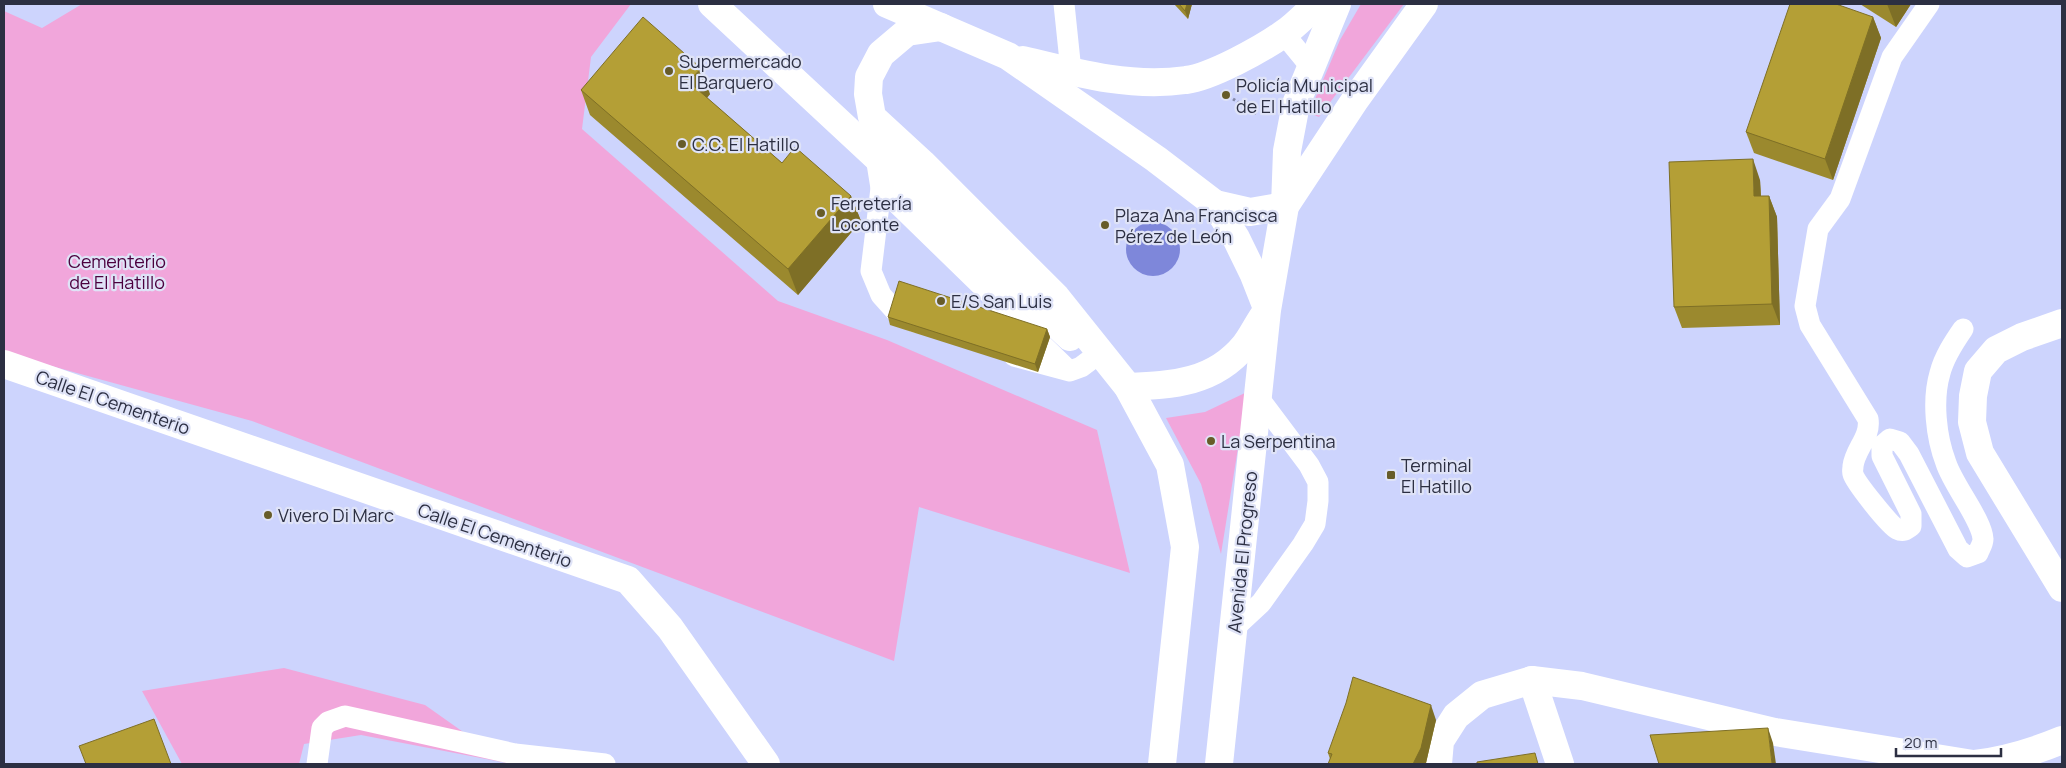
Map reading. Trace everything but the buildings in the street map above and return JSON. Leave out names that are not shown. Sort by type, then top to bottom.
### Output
[{"type":"street","points":[[712,4],[1093,358],[1128,387],[1180,384],[1206,376],[1225,363],[1244,345],[1267,310],[1254,275],[1236,238],[1215,204],[1156,159],[1008,56]]},
{"type":"street","points":[[887,4],[1008,56],[1071,71],[1130,81],[1160,83],[1188,80],[1215,71],[1250,54],[1284,34],[1317,4]]},
{"type":"street","name":"Avenida El Progreso","points":[[1219,764],[1267,310],[1285,206],[1287,151],[1296,104],[1337,4]]},
{"type":"street","points":[[1215,204],[1250,212],[1285,206],[1355,100],[1424,4]]},
{"type":"street","points":[[941,28],[908,32],[881,54],[869,76],[868,94],[872,117],[922,163],[1056,297],[1128,387],[1170,465],[1185,547],[1162,764]]},
{"type":"street","points":[[2062,324],[2022,337],[1996,350],[1978,370],[1973,396],[1972,422],[1980,453],[2062,588]]},
{"type":"street","name":"Calle El Cementerio","points":[[4,364],[628,580],[670,628],[766,764]]},
{"type":"street","points":[[1438,764],[1440,741],[1456,716],[1482,695],[1532,680],[1582,686],[1775,732],[1974,764],[2001,761],[2029,753],[2062,740]]},
{"type":"street","points":[[1532,680],[1560,764]]},
{"type":"lane","points":[[1929,4],[1892,57],[1840,199],[1818,229],[1804,306],[1810,325],[1868,419],[1868,432],[1853,465],[1853,474],[1876,508],[1893,527],[1902,531],[1906,530],[1911,526],[1911,514],[1882,456],[1882,446],[1890,439],[1900,442],[1909,454],[1958,549],[1967,557],[1978,553],[1983,541],[1982,530],[1956,485],[1946,463],[1938,426],[1936,390],[1940,372],[1949,351],[1963,329]]},
{"type":"lane","points":[[1061,7],[1071,71]]},
{"type":"lane","points":[[1284,34],[1311,67]]},
{"type":"lane","points":[[876,158],[881,188],[871,271],[881,295],[898,314],[932,329]]},
{"type":"lane","points":[[881,188],[1070,371]]},
{"type":"lane","points":[[995,351],[1070,371],[1081,367],[1093,358]]},
{"type":"lane","points":[[1949,351],[1978,370]]},
{"type":"lane","points":[[1233,629],[1261,603],[1304,544],[1315,524],[1318,501],[1318,482],[1309,465],[1258,397]]},
{"type":"lane","points":[[317,764],[322,728],[328,722],[345,716],[515,754],[605,764]]},
{"type":"green space","name":"Cementerio de El Hatillo","points":[[82,4],[631,4],[591,57],[582,129],[778,301],[887,340],[1097,430],[1130,573],[919,507],[894,661],[252,421],[4,353],[4,11],[42,28]]},
{"type":"green space","points":[[1361,4],[1404,4],[1319,117],[1309,113],[1340,40]]},
{"type":"green space","points":[[1247,392],[1221,554],[1201,484],[1166,418],[1205,412]]},
{"type":"green space","points":[[284,668],[425,705],[507,763],[361,735],[304,744],[299,764],[182,764],[142,691]]},
{"type":"water","points":[[1148,222],[1158,222],[1168,226],[1176,234],[1180,249],[1176,264],[1168,272],[1158,276],[1148,276],[1138,272],[1130,264],[1126,254],[1126,244],[1130,234],[1138,226]]},
{"type":"place","name":"Supermercado El Barquero","points":[[669,71]]},
{"type":"place","name":"Policía Municipal de El Hatillo","points":[[1226,95]]},
{"type":"place","name":"C.C. El Hatillo","points":[[682,144]]},
{"type":"place","name":"Ferretería Loconte","points":[[821,213]]},
{"type":"place","name":"Plaza Ana Francisca Pérez de León","points":[[1105,225]]},
{"type":"place","name":"E/S San Luis","points":[[941,301]]},
{"type":"place","name":"La Serpentina","points":[[1211,441]]},
{"type":"place","name":"Terminal El Hatillo","points":[[1391,475]]},
{"type":"place","name":"Vivero Di Marc","points":[[268,515]]}]
